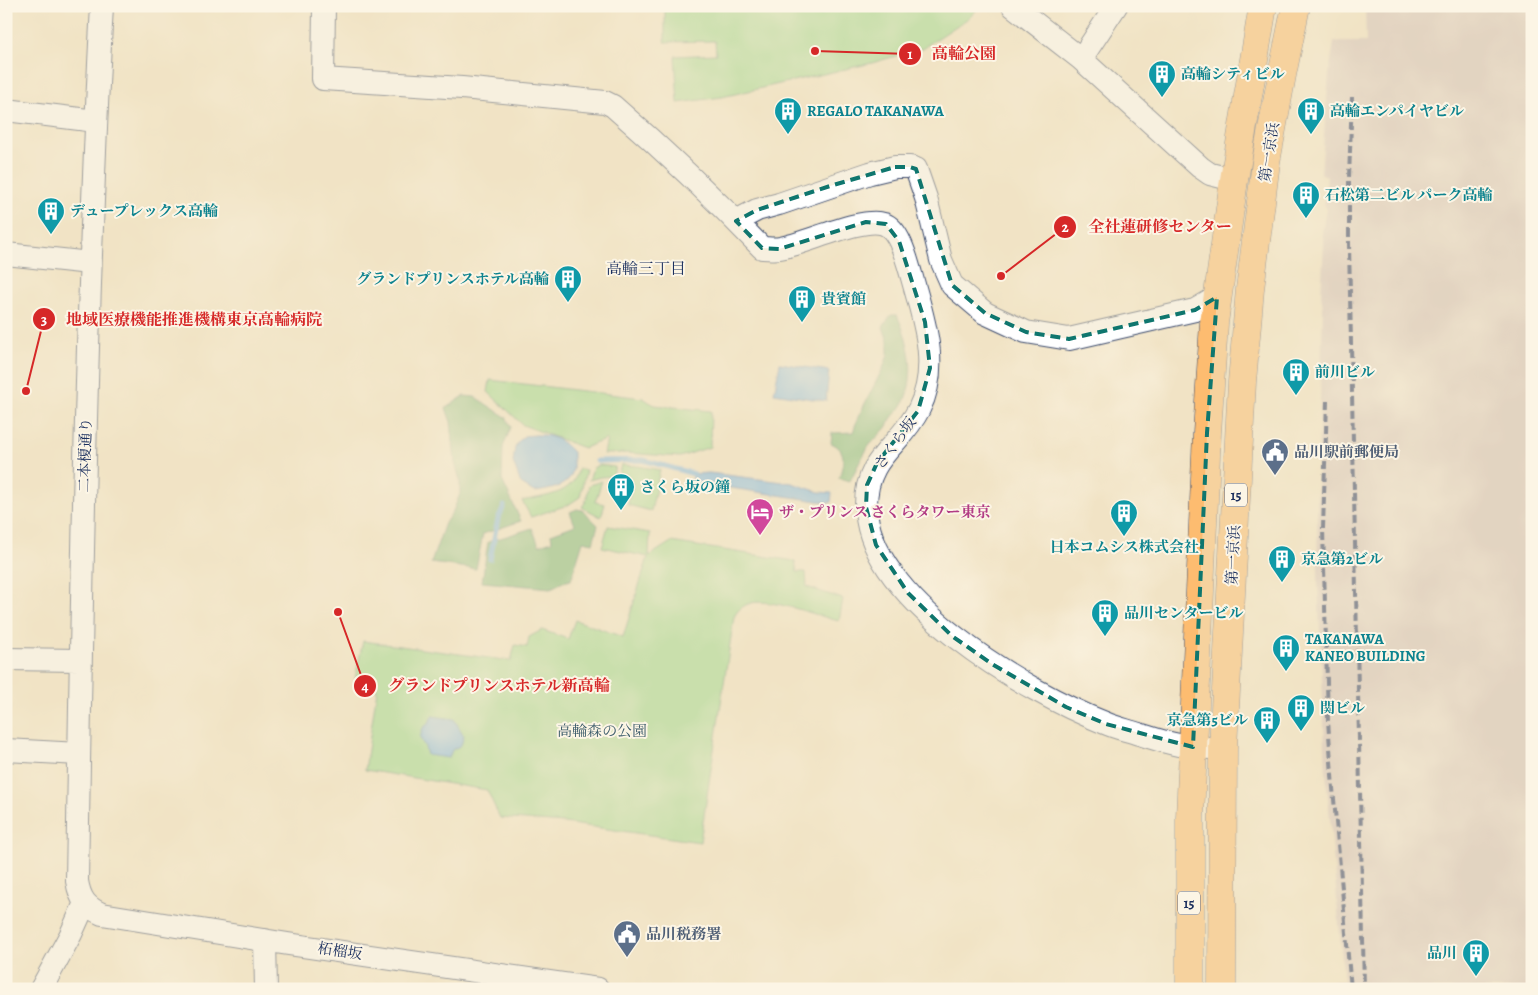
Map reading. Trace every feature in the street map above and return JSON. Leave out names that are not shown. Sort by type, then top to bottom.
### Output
[{"type":"highway","name":"第一京浜","points":[[1190,989],[1190,826],[1207,433],[1218,297],[1234,180],[1263,6]]},
{"type":"highway","name":"第一京浜","points":[[1222,989],[1222,748],[1242,392],[1250,289],[1266,162],[1296,6]]},
{"type":"street","name":"二本榎通り","points":[[85,903],[79,893],[77,882],[80,660],[90,262],[102,6]]},
{"type":"street","name":"さくら坂","points":[[324,6],[323,79],[486,90],[605,102],[613,106],[653,140],[711,194],[762,248],[779,248],[866,222],[886,224],[899,241],[906,258],[925,322],[929,343],[930,368],[925,394],[918,411],[877,462],[867,485],[866,507],[869,530],[885,562],[908,593],[952,636],[1027,686],[1066,707],[1106,724],[1172,744],[1222,748]]},
{"type":"street","points":[[1013,6],[1081,60],[1200,167],[1210,174],[1234,180]]},
{"type":"street","points":[[1081,60],[1116,6]]},
{"type":"street","points":[[6,110],[96,121]]},
{"type":"street","points":[[736,221],[756,210],[830,186],[895,167],[910,167],[916,169],[926,198],[941,260],[952,285],[985,313],[1026,332],[1069,339],[1195,310],[1218,297]]},
{"type":"street","points":[[6,254],[90,262]]},
{"type":"street","points":[[6,658],[80,660]]},
{"type":"street","points":[[6,750],[79,754]]},
{"type":"street","points":[[41,989],[71,934],[85,903]]},
{"type":"street","name":"柘榴坂","points":[[85,903],[92,910],[102,914],[598,989]]},
{"type":"street","points":[[265,940],[266,989]]},
{"type":"highlighted area","points":[[895,167],[910,167],[916,169],[952,285],[985,313],[1026,332],[1069,339],[1195,310],[1217,297],[1207,433],[1193,747],[1106,724],[1066,707],[992,664],[952,636],[908,593],[876,545],[866,507],[867,485],[877,463],[918,411],[930,368],[925,322],[899,241],[886,224],[866,222],[779,249],[762,248],[736,221],[757,210],[830,186]]},
{"type":"shaded area","points":[[1365,6],[1532,6],[1532,989],[1303,989],[1302,982],[1344,981],[1326,773],[1318,581],[1317,491],[1323,307],[1321,294],[1324,243],[1322,232],[1326,208],[1324,204],[1327,177],[1321,173],[1329,73],[1334,42],[1366,42]]},
{"type":"green space","points":[[665,6],[980,6],[970,17],[923,48],[872,63],[722,97],[678,103],[675,56],[716,54],[715,41],[665,42]]},
{"type":"green space","points":[[891,315],[897,315],[908,348],[911,370],[907,393],[902,406],[892,417],[885,429],[869,446],[850,481],[839,478],[843,458],[840,449],[831,443],[832,433],[853,432],[858,417],[888,355],[888,341],[883,327]]},
{"type":"green space","points":[[490,380],[643,398],[654,405],[711,411],[710,447],[680,457],[628,453],[604,454],[607,439],[584,448],[523,425],[488,392]]},
{"type":"green space","points":[[464,396],[475,397],[506,417],[511,427],[503,447],[502,480],[521,521],[483,534],[476,569],[431,563],[445,523],[453,511],[460,494],[460,480],[455,463],[451,422],[446,408]]},
{"type":"green space","points":[[599,465],[615,467],[613,476],[589,480],[593,468]]},
{"type":"green space","points":[[621,465],[660,470],[651,511],[628,505],[632,485],[617,481]]},
{"type":"green space","points":[[578,469],[586,470],[580,497],[568,505],[531,517],[522,501],[548,496],[564,489],[571,484]]},
{"type":"green space","points":[[602,481],[595,502],[605,504],[601,517],[582,507],[586,501],[589,485]]},
{"type":"green space","points":[[577,509],[582,510],[598,525],[593,543],[583,541],[571,580],[551,588],[482,582],[488,542],[532,528],[539,545],[552,541],[551,534],[575,525],[570,512]]},
{"type":"green space","name":"高輪森の公園","points":[[608,526],[650,533],[649,556],[671,542],[795,561],[797,572],[806,572],[807,587],[843,599],[839,621],[779,605],[756,602],[741,608],[735,615],[700,842],[564,823],[500,818],[487,790],[365,770],[377,689],[355,679],[363,641],[511,661],[515,645],[527,647],[529,637],[542,630],[568,639],[575,620],[623,637],[648,557],[602,547]]},
{"type":"water","points":[[780,363],[829,371],[826,401],[774,393]]},
{"type":"water","points":[[524,436],[552,437],[573,452],[573,468],[564,483],[552,489],[534,492],[521,484],[513,462],[518,442]]},
{"type":"water","points":[[709,473],[792,483],[819,492],[832,493],[831,503],[691,482],[694,474]]},
{"type":"water","points":[[432,716],[454,719],[464,736],[461,745],[452,750],[449,758],[427,755],[420,738],[423,728],[429,723]]},
{"type":"waterway","points":[[597,461],[643,460],[694,474]]},
{"type":"waterway","points":[[490,559],[498,519],[504,506]]},
{"type":"railway","points":[[1352,97],[1349,244],[1364,989]]},
{"type":"railway","points":[[1327,401],[1323,528],[1328,721],[1351,989]]},
{"type":"place","name":"高輪公園","points":[[815,51]]},
{"type":"place","name":"高輪シティビル","points":[[1162,98]]},
{"type":"place","name":"REGALO TAKANAWA","points":[[788,135]]},
{"type":"place","name":"高輪エンパイヤビル","points":[[1311,135]]},
{"type":"place","name":"石松第二ビル パーク高輪","points":[[1306,219]]},
{"type":"place","name":"デュープレックス高輪","points":[[51,235]]},
{"type":"place","name":"全社蓮研修センター","points":[[1001,276]]},
{"type":"place","name":"グランドプリンスホテル高輪","points":[[568,303]]},
{"type":"place","name":"貴賓館","points":[[802,323]]},
{"type":"place","name":"地域医療機能推進機構東京高輪病院","points":[[26,391]]},
{"type":"place","name":"前川ビル","points":[[1296,396]]},
{"type":"place","name":"品川駅前郵便局","points":[[1275,476]]},
{"type":"place","name":"さくら坂の鐘","points":[[621,511]]},
{"type":"place","name":"ザ・プリンス さくらタワー東京","points":[[760,536]]},
{"type":"place","name":"日本コムシス株式会社","points":[[1124,537]]},
{"type":"place","name":"京急第2ビル","points":[[1282,583]]},
{"type":"place","name":"グランドプリンスホテル新高輪","points":[[338,612]]},
{"type":"place","name":"品川センタービル","points":[[1105,637]]},
{"type":"place","name":"TAKANAWA KANEO BUILDING","points":[[1286,672]]},
{"type":"place","name":"関ビル","points":[[1301,732]]},
{"type":"place","name":"京急第5ビル","points":[[1267,744]]},
{"type":"place","name":"品川税務署","points":[[627,958]]},
{"type":"place","name":"品川","points":[[1476,977]]},
{"type":"district","name":"高輪三丁目","points":[[646,269]]}]
